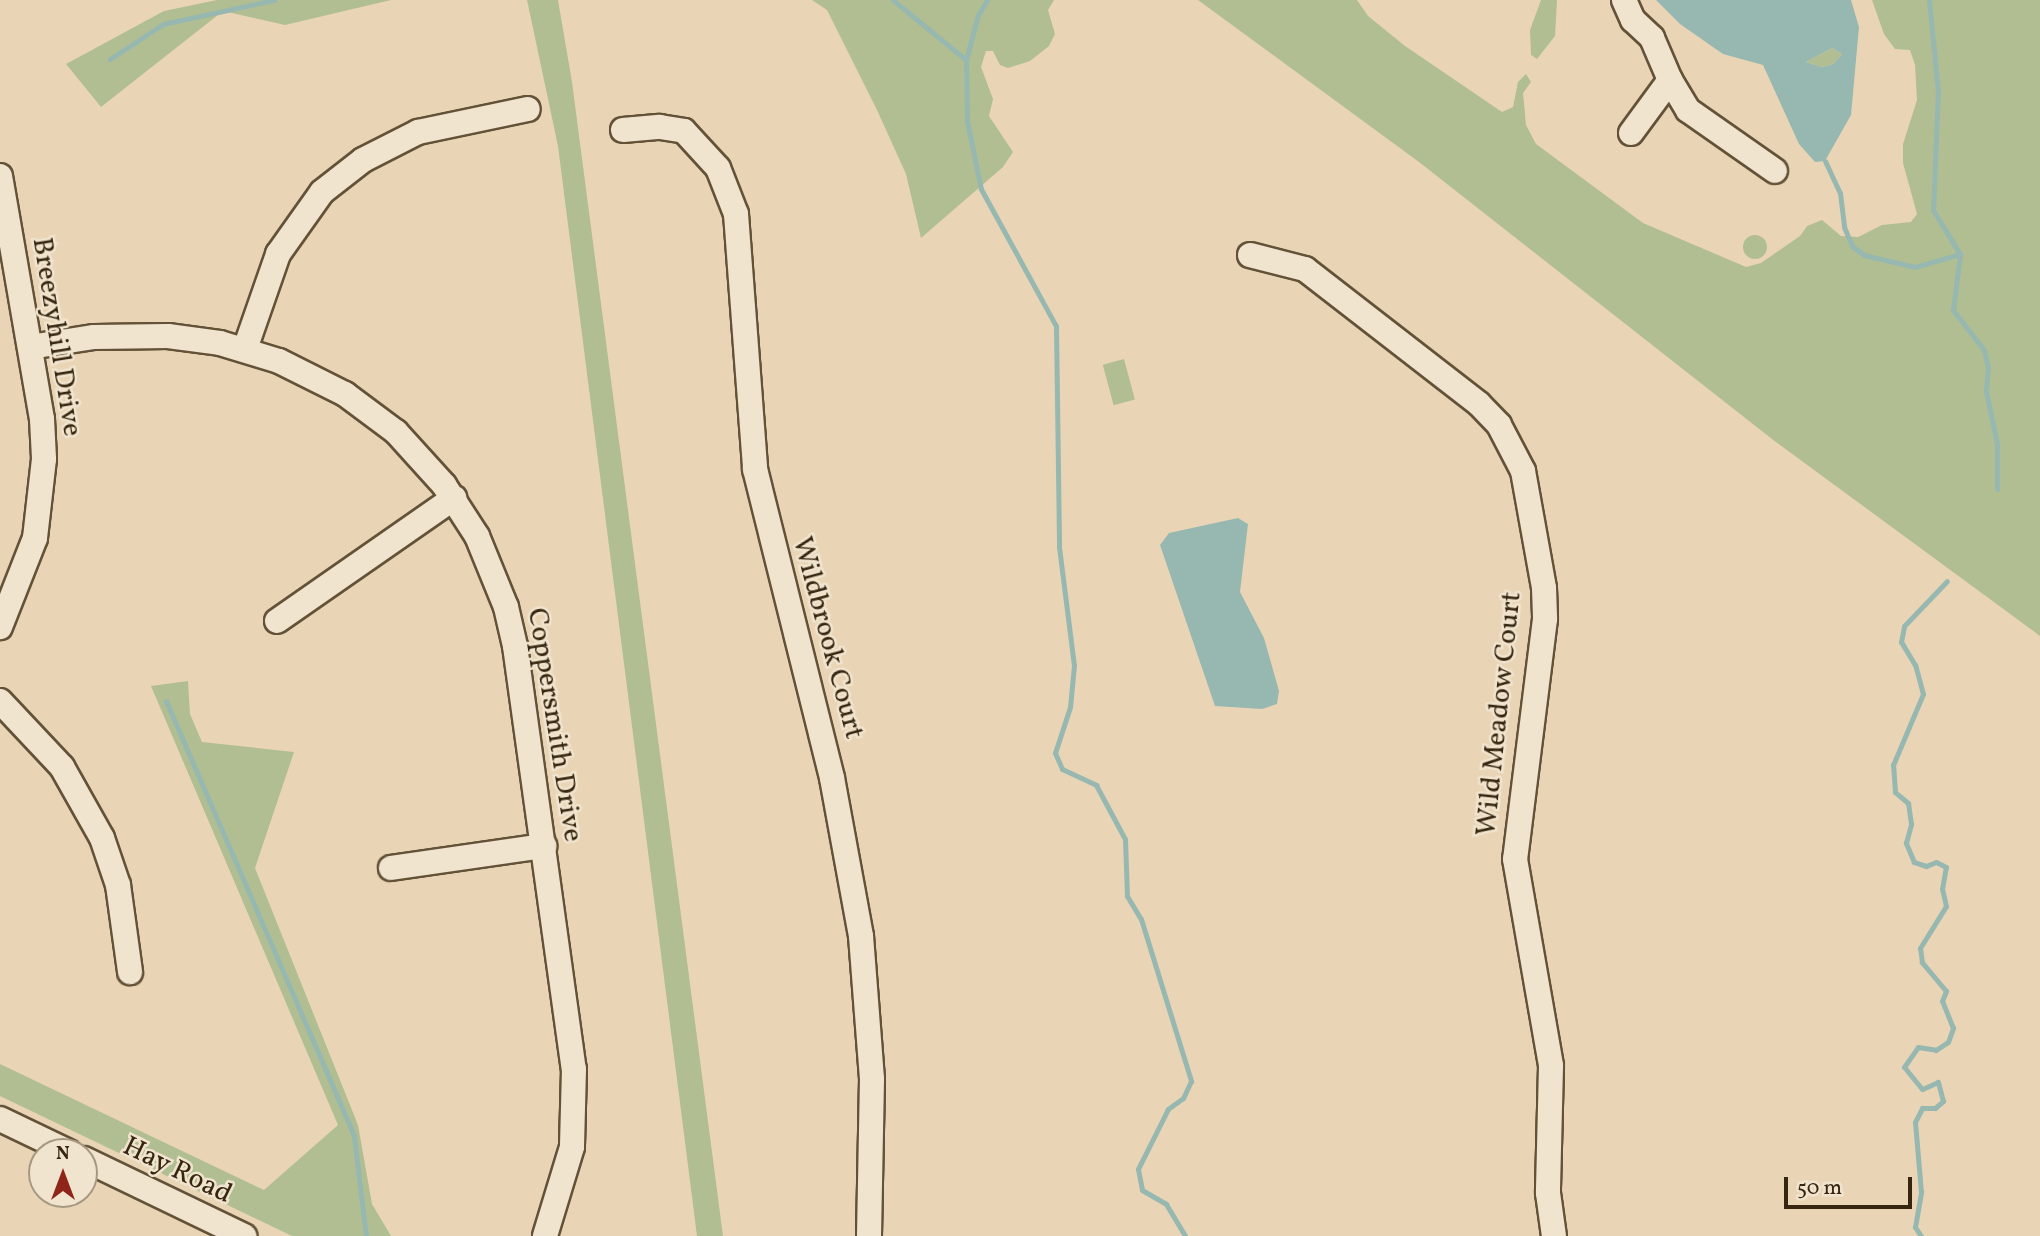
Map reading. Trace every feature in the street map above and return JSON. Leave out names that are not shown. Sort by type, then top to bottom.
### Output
[{"type":"street","points":[[1624,0],[1633,20],[1652,37],[1670,80],[1688,110],[1775,172]]},
{"type":"street","points":[[1630,133],[1670,80]]},
{"type":"street","points":[[245,349],[278,254],[322,192],[363,160],[418,132],[528,109]]},
{"type":"street","name":"Wildbrook Court","points":[[623,130],[660,127],[684,131],[718,168],[736,214],[755,469],[832,778],[860,936],[872,1079],[869,1236]]},
{"type":"street","name":"Breezyhill Drive","points":[[0,176],[42,419],[42,498],[24,575],[0,626]]},
{"type":"street","name":"Wild Meadow Court","points":[[1250,255],[1305,269],[1469,396],[1499,425],[1523,471],[1544,588],[1545,619],[1515,859],[1551,1066],[1548,1193],[1554,1236]]},
{"type":"street","name":"Coppersmith Drive","points":[[30,348],[142,334],[194,338],[245,349],[313,376],[345,394],[396,432],[454,498],[477,536],[506,607],[544,846],[574,1069],[575,1108],[564,1185],[545,1236]]},
{"type":"street","points":[[278,621],[454,498]]},
{"type":"street","points":[[0,701],[62,767],[102,838],[118,885],[130,972]]},
{"type":"street","points":[[391,868],[544,846]]},
{"type":"street","points":[[0,1119],[40,1138]]},
{"type":"street","name":"Hay Road","points":[[98,1166],[244,1236]]},
{"type":"green space","points":[[217,0],[391,0],[285,25],[223,11],[101,107],[66,64],[164,11]]},
{"type":"green space","points":[[527,0],[558,0],[572,82],[723,1236],[697,1236],[558,146]]},
{"type":"green space","points":[[812,0],[1054,0],[1048,10],[1055,34],[1049,46],[1030,61],[1008,68],[1000,65],[993,51],[986,51],[981,67],[993,99],[989,116],[1013,152],[1003,167],[921,238],[906,174],[877,110],[827,10]]},
{"type":"green space","points":[[1198,0],[1357,0],[1368,16],[1405,46],[1502,112],[1513,107],[1518,82],[1526,74],[1531,82],[1523,93],[1526,125],[1536,144],[1643,223],[1746,267],[1761,263],[1800,236],[1807,226],[1822,220],[1841,236],[1858,237],[1882,225],[1911,222],[1917,214],[1903,163],[1903,144],[1917,100],[1915,65],[1910,50],[1895,49],[1884,34],[1872,0],[2040,0],[2040,636],[1772,439],[1419,162]]},
{"type":"green space","points":[[1541,0],[1557,0],[1555,36],[1537,59],[1531,55],[1530,30]]},
{"type":"green space","points":[[1832,48],[1842,54],[1833,64],[1822,67],[1806,62]]},
{"type":"green space","points":[[1755,235],[1764,238],[1767,247],[1764,256],[1755,259],[1746,256],[1743,247],[1746,238]]},
{"type":"green space","points":[[1124,359],[1135,400],[1114,405],[1103,365]]},
{"type":"green space","points":[[188,681],[190,714],[202,742],[294,752],[255,868],[358,1125],[372,1204],[391,1236],[292,1236],[98,1143],[98,1138],[88,1138],[0,1096],[0,1064],[264,1190],[338,1125],[151,686]]},
{"type":"water","points":[[1656,0],[1851,0],[1859,27],[1851,115],[1825,161],[1815,162],[1799,144],[1763,65],[1723,54],[1680,24]],"holes":[[[1832,48],[1842,54],[1833,64],[1822,67],[1806,62]]]},
{"type":"water","points":[[1238,518],[1248,524],[1240,592],[1264,638],[1279,691],[1277,704],[1262,709],[1215,706],[1160,545],[1169,533]]},
{"type":"waterway","points":[[110,59],[163,24],[274,0]]},
{"type":"waterway","points":[[893,0],[966,60],[967,121],[981,189],[1056,326],[1059,547],[1074,665],[1070,707],[1055,753],[1062,769],[1096,785],[1125,839],[1127,896],[1141,919],[1191,1081],[1183,1098],[1168,1109],[1138,1169],[1142,1190],[1166,1204],[1185,1236]]},
{"type":"waterway","points":[[966,60],[978,15],[987,0]]},
{"type":"waterway","points":[[1929,0],[1938,91],[1933,210],[1960,254],[1953,310],[1984,350],[1988,367],[1986,391],[1997,444],[1997,489]]},
{"type":"waterway","points":[[1825,161],[1840,193],[1844,227],[1852,246],[1864,255],[1915,267],[1960,254]]},
{"type":"waterway","points":[[1921,1236],[1915,1227],[1921,1192],[1915,1122],[1922,1108],[1935,1108],[1943,1101],[1938,1082],[1922,1089],[1904,1067],[1918,1047],[1936,1050],[1948,1042],[1953,1028],[1942,1001],[1946,991],[1922,962],[1920,948],[1946,906],[1942,889],[1946,867],[1936,862],[1926,866],[1914,862],[1906,843],[1911,824],[1908,803],[1895,792],[1893,765],[1923,694],[1915,665],[1901,642],[1904,626],[1947,581]]},
{"type":"waterway","points":[[166,701],[354,1136],[366,1236]]}]
